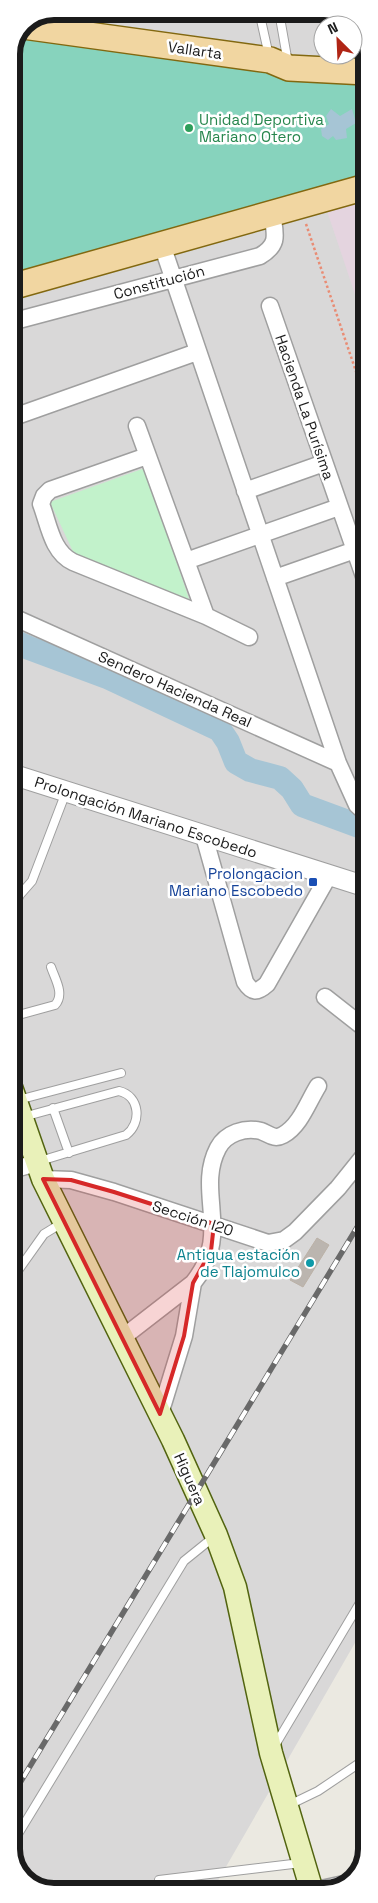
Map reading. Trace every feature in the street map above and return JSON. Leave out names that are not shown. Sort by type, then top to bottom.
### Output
[{"type":"main road","name":"Vallarta","points":[[33,27],[280,64],[358,71]]},
{"type":"main road","points":[[20,284],[358,189]]},
{"type":"main road","name":"Higuera","points":[[20,1114],[40,1171],[160,1414],[216,1535],[235,1587],[271,1753],[309,1883]]},
{"type":"street","name":"Constitución","points":[[20,320],[260,256],[270,250],[275,238],[272,214]]},
{"type":"street","points":[[162,245],[338,763],[358,806]]},
{"type":"street","name":"Hacienda La Purísima","points":[[270,306],[358,559]]},
{"type":"street","points":[[20,415],[197,352]]},
{"type":"street","points":[[136,426],[206,616]]},
{"type":"street","points":[[147,456],[50,490],[44,496],[42,504],[57,550],[64,558],[206,616],[249,637]]},
{"type":"street","points":[[245,491],[324,463]]},
{"type":"street","points":[[186,561],[340,507]]},
{"type":"street","points":[[275,578],[355,550]]},
{"type":"street","name":"Sendero Hacienda Real","points":[[20,620],[338,763]]},
{"type":"street","name":"Prolongación Mariano Escobedo","points":[[20,777],[358,885]]},
{"type":"street","points":[[204,836],[244,982],[249,990],[254,992],[259,991],[267,984],[329,875]]},
{"type":"street","points":[[325,997],[358,1023]]},
{"type":"street","points":[[122,1338],[193,1283],[200,1274],[211,1252],[214,1224],[209,1169],[219,1146],[230,1135],[243,1130],[261,1131],[271,1137],[281,1136],[294,1127],[318,1086]]},
{"type":"street","name":"Sección I20","points":[[40,1171],[114,1192],[268,1243],[284,1240],[338,1188],[358,1163]]},
{"type":"street","points":[[20,1170],[40,1171]]},
{"type":"street","points":[[160,1414],[184,1336],[193,1283]]},
{"type":"lane","points":[[262,20],[280,64]]},
{"type":"lane","points":[[279,20],[280,64]]},
{"type":"lane","points":[[20,895],[32,881],[66,792]]},
{"type":"lane","points":[[20,1015],[56,1005],[60,994],[52,967]]},
{"type":"lane","points":[[20,1101],[121,1073]]},
{"type":"lane","points":[[20,1103],[53,1108],[119,1091],[126,1092],[134,1101],[137,1122],[126,1135],[69,1152],[40,1171]]},
{"type":"lane","points":[[53,1108],[69,1152]]},
{"type":"lane","points":[[20,1268],[44,1234],[64,1222]]},
{"type":"lane","points":[[20,1831],[184,1561],[216,1535]]},
{"type":"lane","points":[[271,1753],[358,1606]]},
{"type":"lane","points":[[286,1806],[318,1791],[358,1764]]},
{"type":"lane","points":[[159,1880],[303,1863]]},
{"type":"path","points":[[300,206],[358,377]]},
{"type":"highlighted area","points":[[43,1179],[71,1180],[214,1224],[211,1251],[193,1283],[184,1336],[160,1414]]},
{"type":"shaded area","points":[[54,20],[313,20],[313,65],[358,65],[358,1638],[217,1883],[45,1882],[30,1873],[23,1864],[20,1854],[21,47],[30,30],[41,23]]},
{"type":"shaded area","points":[[358,199],[358,303],[326,208]]},
{"type":"green space","name":"Unidad Deportiva Mariano Otero","points":[[29,31],[358,75],[358,181],[20,274],[20,54],[23,41]]},
{"type":"green space","points":[[145,468],[189,599],[76,558],[50,502]]},
{"type":"water","points":[[331,109],[340,116],[352,109],[356,123],[346,129],[347,138],[336,140],[333,136],[328,140],[322,136],[321,129],[329,124],[326,116]]},
{"type":"building","name":"Antigua estación de Tlajomulco","points":[[317,1238],[329,1245],[303,1287],[290,1280]]},
{"type":"waterway","points":[[20,644],[107,677],[220,730],[228,742],[236,762],[250,770],[280,778],[292,789],[302,805],[358,826]]},
{"type":"railway","points":[[20,1783],[358,1226]]},
{"type":"place","name":"Unidad Deportiva Mariano Otero","points":[[189,128]]},
{"type":"place","name":"Prolongacion Mariano Escobedo","points":[[313,882]]},
{"type":"place","name":"Antigua estación de Tlajomulco","points":[[310,1263]]}]
